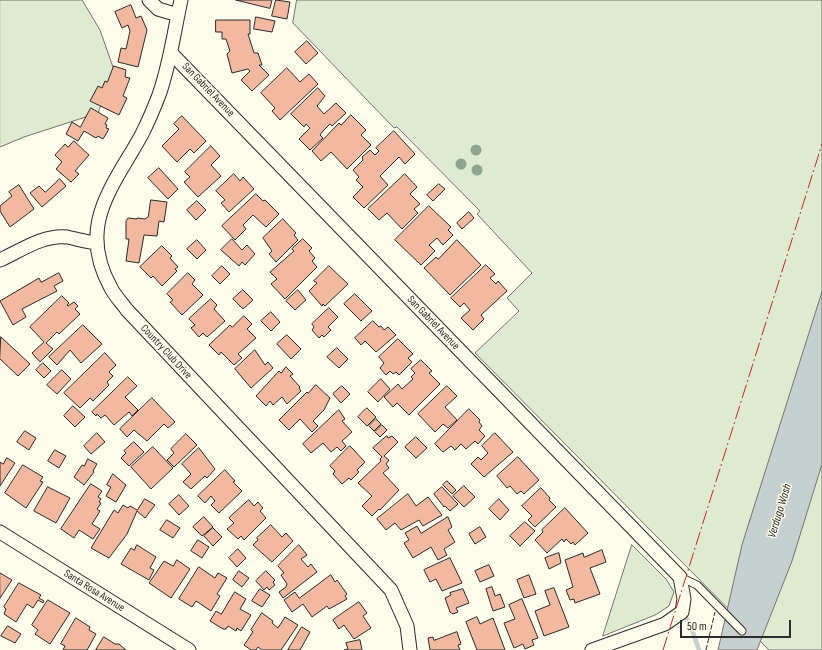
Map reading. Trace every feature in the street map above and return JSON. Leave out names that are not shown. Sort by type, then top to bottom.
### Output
[{"type":"street","points":[[150,0],[158,9],[178,15]]},
{"type":"street","name":"Country Club Drive","points":[[181,0],[171,53],[159,94],[142,133],[104,200],[98,221],[97,243],[102,266],[111,288],[127,310],[391,590],[407,626],[410,650]]},
{"type":"street","name":"San Gabriel Avenue","points":[[171,53],[680,577]]},
{"type":"street","points":[[0,260],[47,239],[66,237],[81,242],[97,243]]},
{"type":"street","name":"Santa Rosa Avenue","points":[[0,532],[189,650]]},
{"type":"street","points":[[592,650],[665,624],[682,612],[684,599],[680,577]]},
{"type":"lane","points":[[680,577],[697,585],[742,631]]},
{"type":"green space","points":[[0,0],[82,0],[100,30],[114,70],[98,113],[24,137],[0,147]]},
{"type":"green space","points":[[297,0],[822,0],[822,650],[769,650],[475,353],[519,311],[507,298],[532,273],[477,214],[480,211],[397,127],[394,128],[293,23]]},
{"type":"green space","points":[[632,545],[666,579],[674,592],[669,606],[655,615],[603,636]]},
{"type":"water","name":"Verdugo Wash","points":[[822,292],[822,464],[792,561],[757,650],[718,650],[742,545]]},
{"type":"building","points":[[236,0],[272,0],[270,8]]},
{"type":"building","points":[[276,0],[290,2],[287,19],[272,16]]},
{"type":"building","points":[[131,5],[136,18],[141,16],[147,30],[138,67],[118,62],[121,48],[126,49],[130,31],[128,25],[122,28],[115,12]]},
{"type":"building","points":[[256,17],[275,21],[272,32],[254,29]]},
{"type":"building","points":[[216,20],[250,20],[250,34],[248,34],[254,53],[258,53],[262,65],[259,65],[269,75],[252,91],[241,80],[250,71],[248,69],[232,73],[227,54],[230,51],[226,39],[222,39],[222,32],[216,32]]},
{"type":"building","points":[[307,41],[318,53],[306,64],[295,52]]},
{"type":"building","points":[[114,66],[126,70],[125,77],[130,78],[123,96],[127,98],[119,115],[90,101],[98,86],[102,88],[105,81],[107,82]]},
{"type":"building","points":[[287,68],[300,82],[309,74],[318,84],[280,120],[272,111],[275,108],[261,93]]},
{"type":"building","points":[[318,88],[325,96],[317,106],[324,114],[336,103],[346,113],[332,126],[330,124],[323,131],[320,135],[323,138],[310,150],[299,139],[310,128],[306,124],[304,127],[291,114]]},
{"type":"building","points":[[91,108],[108,118],[105,124],[107,125],[106,128],[109,129],[103,139],[98,136],[96,138],[84,131],[78,141],[66,134],[72,122],[80,127]]},
{"type":"building","points":[[351,115],[366,130],[361,135],[371,145],[347,169],[331,152],[321,161],[312,151],[339,123],[341,125]]},
{"type":"building","points":[[182,116],[206,141],[194,153],[190,149],[177,162],[162,146],[179,129],[174,124]]},
{"type":"building","points":[[394,131],[415,154],[405,164],[399,157],[380,176],[388,185],[364,208],[353,197],[363,187],[356,180],[359,177],[353,170],[363,160],[362,157],[370,150],[375,155],[379,151],[376,148]]},
{"type":"building","points":[[74,141],[89,155],[75,171],[79,174],[71,182],[56,169],[62,162],[55,155],[65,144],[68,147]]},
{"type":"building","points":[[211,146],[220,156],[211,165],[221,176],[198,197],[184,182],[190,177],[185,172]]},
{"type":"building","points":[[159,168],[178,189],[168,199],[148,178]]},
{"type":"building","points":[[234,174],[240,181],[243,177],[254,189],[229,212],[221,203],[225,200],[216,191]]},
{"type":"building","points":[[405,174],[417,187],[410,194],[420,204],[414,209],[418,213],[402,229],[387,213],[379,220],[368,209]]},
{"type":"building","points":[[60,179],[66,186],[42,207],[30,193],[39,186],[45,192]]},
{"type":"building","points":[[439,184],[445,189],[433,201],[427,195]]},
{"type":"building","points":[[19,185],[34,209],[10,227],[0,211],[0,206],[12,196],[9,192]]},
{"type":"building","points":[[256,194],[263,201],[265,200],[279,214],[266,227],[253,215],[243,225],[246,229],[235,240],[222,226]]},
{"type":"building","points":[[151,200],[167,202],[164,222],[159,221],[157,236],[144,235],[139,263],[126,261],[129,239],[126,239],[126,221],[128,218],[145,219],[148,217]]},
{"type":"building","points":[[197,201],[206,210],[196,220],[187,210]]},
{"type":"building","points":[[429,206],[451,227],[448,230],[453,235],[443,245],[437,238],[429,245],[435,251],[421,265],[395,240]]},
{"type":"building","points":[[469,212],[474,218],[462,229],[457,223]]},
{"type":"building","points":[[283,219],[296,233],[294,235],[298,240],[276,262],[269,254],[272,251],[263,238]]},
{"type":"building","points":[[232,239],[242,250],[247,245],[255,254],[245,265],[242,262],[239,266],[221,250]]},
{"type":"building","points":[[303,239],[312,248],[309,251],[315,258],[312,261],[317,267],[285,299],[271,284],[277,279],[270,272],[294,251],[292,249]]},
{"type":"building","points":[[197,240],[206,250],[197,259],[187,249]]},
{"type":"building","points":[[457,240],[481,265],[450,295],[424,268],[436,257],[438,259]]},
{"type":"building","points":[[162,246],[172,256],[170,258],[178,267],[175,269],[177,271],[162,286],[153,276],[151,278],[140,267]]},
{"type":"building","points":[[486,265],[495,274],[490,278],[496,284],[498,281],[507,291],[481,315],[484,319],[473,330],[461,318],[470,310],[464,303],[460,307],[451,298]]},
{"type":"building","points":[[222,266],[230,274],[220,284],[212,276]]},
{"type":"building","points":[[329,266],[348,284],[325,306],[323,304],[322,306],[309,291],[317,283],[314,281]]},
{"type":"building","points":[[59,273],[63,281],[54,286],[57,291],[22,309],[26,317],[13,325],[0,301],[39,278],[41,282]]},
{"type":"building","points":[[188,273],[195,280],[192,284],[203,295],[182,315],[170,302],[173,300],[167,294]]},
{"type":"building","points":[[243,290],[253,300],[243,309],[233,299]]},
{"type":"building","points":[[298,290],[306,300],[295,310],[286,301]]},
{"type":"building","points":[[355,294],[372,311],[361,321],[344,304]]},
{"type":"building","points":[[62,296],[69,303],[67,305],[68,306],[74,302],[78,306],[75,309],[80,314],[59,334],[57,332],[46,343],[53,349],[40,362],[32,353],[44,342],[30,327]]},
{"type":"building","points":[[211,299],[217,305],[214,309],[225,321],[207,337],[203,333],[199,337],[191,328],[195,325],[189,319]]},
{"type":"building","points":[[329,308],[338,317],[328,327],[331,330],[324,337],[322,335],[319,338],[312,330],[314,327],[312,324]]},
{"type":"building","points":[[271,312],[280,322],[271,331],[261,321]]},
{"type":"building","points":[[244,316],[252,324],[247,329],[256,338],[238,354],[242,358],[234,365],[221,352],[219,355],[209,345],[230,325],[232,327]]},
{"type":"building","points":[[373,321],[384,330],[388,327],[396,335],[376,352],[365,341],[361,345],[355,338]]},
{"type":"building","points":[[83,325],[102,344],[81,363],[70,350],[57,365],[49,357]]},
{"type":"building","points":[[287,335],[301,349],[291,359],[277,344]]},
{"type":"building","points":[[1,337],[30,364],[18,376],[0,359]]},
{"type":"building","points":[[398,339],[413,354],[408,358],[412,362],[399,375],[396,372],[393,374],[390,371],[386,375],[380,368],[384,363],[379,357]]},
{"type":"building","points":[[337,348],[348,359],[339,368],[327,357]]},
{"type":"building","points":[[255,350],[265,365],[268,362],[273,368],[251,388],[235,369]]},
{"type":"building","points":[[105,353],[116,365],[109,372],[113,376],[107,382],[109,385],[93,401],[90,398],[80,408],[64,393]]},
{"type":"building","points":[[421,360],[432,371],[429,373],[440,384],[409,415],[397,403],[393,407],[384,397],[398,384],[402,389],[413,379],[411,377],[415,373],[411,369]]},
{"type":"building","points":[[43,363],[51,371],[44,378],[36,370]]},
{"type":"building","points":[[286,367],[293,374],[290,376],[300,387],[299,388],[301,391],[287,404],[282,397],[273,405],[270,401],[266,406],[256,396],[279,371],[281,373]]},
{"type":"building","points":[[62,370],[71,379],[57,394],[47,385]]},
{"type":"building","points":[[128,377],[137,386],[125,397],[138,410],[132,416],[129,412],[114,425],[105,415],[101,418],[97,414],[96,416],[92,412]]},
{"type":"building","points":[[381,379],[390,389],[378,402],[368,392]]},
{"type":"building","points":[[316,385],[330,398],[324,410],[313,421],[318,426],[312,432],[300,419],[289,430],[279,420]]},
{"type":"building","points":[[342,386],[350,394],[341,403],[333,394]]},
{"type":"building","points":[[447,386],[457,396],[445,407],[457,420],[448,428],[443,424],[435,432],[418,414]]},
{"type":"building","points":[[152,398],[175,422],[168,428],[164,424],[147,441],[134,430],[127,437],[120,429]]},
{"type":"building","points":[[73,406],[85,417],[75,427],[64,416]]},
{"type":"building","points":[[367,408],[376,417],[367,426],[358,417]]},
{"type":"building","points":[[469,409],[480,420],[479,422],[482,426],[479,430],[485,436],[478,444],[475,441],[466,449],[461,444],[455,450],[451,446],[443,452],[435,444]]},
{"type":"building","points":[[339,410],[345,419],[342,421],[352,432],[342,441],[346,446],[341,451],[337,447],[331,452],[323,443],[311,453],[303,444]]},
{"type":"building","points":[[376,419],[381,424],[374,431],[369,426]]},
{"type":"building","points":[[382,425],[387,430],[380,437],[375,432]]},
{"type":"building","points":[[25,431],[36,438],[29,450],[17,442]]},
{"type":"building","points":[[97,433],[105,442],[91,454],[84,446]]},
{"type":"building","points":[[495,433],[513,452],[484,477],[471,464],[478,457],[481,460],[488,453],[482,446]]},
{"type":"building","points":[[186,434],[197,445],[174,467],[167,460],[174,453],[171,449]]},
{"type":"building","points":[[387,436],[388,438],[392,436],[398,442],[384,456],[389,460],[386,464],[389,468],[383,473],[399,490],[380,510],[379,509],[372,516],[362,506],[372,496],[358,483],[381,461],[380,459],[382,457],[373,448]]},
{"type":"building","points":[[416,437],[427,448],[416,458],[405,447]]},
{"type":"building","points":[[134,442],[144,452],[129,466],[121,458],[126,453],[124,451]]},
{"type":"building","points":[[350,446],[365,462],[357,470],[359,472],[351,480],[349,478],[342,484],[333,474],[335,471],[330,466]]},
{"type":"building","points":[[153,447],[173,468],[151,489],[131,467]]},
{"type":"building","points":[[199,448],[215,469],[207,478],[205,476],[191,489],[183,482],[191,474],[182,464]]},
{"type":"building","points":[[55,450],[66,456],[59,468],[48,461]]},
{"type":"building","points":[[518,457],[539,480],[524,494],[521,491],[517,494],[510,486],[507,488],[497,476]]},
{"type":"building","points":[[7,458],[15,463],[0,486],[0,462],[3,464]]},
{"type":"building","points":[[88,459],[97,464],[93,471],[94,472],[84,485],[74,477]]},
{"type":"building","points":[[23,465],[43,477],[40,481],[43,482],[26,508],[5,493]]},
{"type":"building","points":[[225,470],[235,481],[233,482],[242,491],[219,513],[211,505],[215,501],[211,496],[205,503],[198,496]]},
{"type":"building","points":[[113,474],[126,485],[116,502],[106,496],[111,487],[107,485]]},
{"type":"building","points":[[447,481],[456,490],[452,494],[443,485]]},
{"type":"building","points":[[91,484],[102,491],[98,497],[101,499],[99,502],[101,503],[97,509],[100,511],[92,524],[100,529],[93,539],[79,530],[74,538],[61,529]]},
{"type":"building","points":[[464,486],[475,497],[464,507],[453,496]]},
{"type":"building","points":[[48,487],[70,498],[56,523],[34,511]]},
{"type":"building","points":[[442,487],[458,504],[450,511],[445,506],[444,507],[434,494]]},
{"type":"building","points":[[541,488],[556,507],[535,527],[528,520],[532,516],[522,506]]},
{"type":"building","points":[[408,494],[416,506],[428,497],[442,515],[423,526],[419,520],[401,530],[395,523],[386,530],[377,519]]},
{"type":"building","points":[[179,495],[189,506],[179,515],[169,504]]},
{"type":"building","points":[[145,499],[155,505],[145,518],[137,511],[127,534],[109,558],[91,548],[114,510],[118,513],[123,505],[128,508],[130,506],[137,510]]},
{"type":"building","points":[[499,499],[509,510],[500,520],[489,509]]},
{"type":"building","points":[[249,500],[254,506],[258,502],[263,508],[260,511],[266,518],[244,540],[241,536],[238,539],[227,529],[234,523],[229,518]]},
{"type":"building","points":[[565,508],[588,533],[575,545],[573,542],[571,544],[566,539],[564,542],[562,539],[547,553],[535,540],[543,532],[542,530]]},
{"type":"building","points":[[204,517],[213,527],[202,536],[193,527]]},
{"type":"building","points":[[448,517],[452,527],[448,530],[455,542],[444,549],[447,555],[438,560],[431,547],[413,558],[404,543],[409,540],[405,533],[417,526],[421,533]]},
{"type":"building","points":[[167,520],[180,528],[173,538],[160,530]]},
{"type":"building","points":[[525,522],[535,531],[520,546],[510,536]]},
{"type":"building","points":[[271,525],[282,537],[286,533],[293,541],[272,562],[253,545],[258,540],[257,538]]},
{"type":"building","points":[[480,527],[486,537],[475,544],[469,534]]},
{"type":"building","points":[[213,528],[222,537],[213,546],[204,536]]},
{"type":"building","points":[[198,540],[209,547],[202,558],[191,551]]},
{"type":"building","points":[[137,545],[156,557],[150,568],[154,570],[149,580],[121,564],[131,548],[134,550]]},
{"type":"building","points":[[299,545],[307,555],[301,559],[308,567],[311,564],[317,572],[283,598],[279,592],[286,587],[287,584],[281,575],[284,573],[278,566]]},
{"type":"building","points":[[238,549],[246,558],[237,567],[229,558]]},
{"type":"building","points":[[602,550],[606,562],[590,568],[600,594],[575,603],[574,599],[570,600],[566,590],[573,587],[565,560],[583,553],[584,557]]},
{"type":"building","points":[[559,553],[561,563],[549,569],[545,558]]},
{"type":"building","points":[[450,558],[462,583],[442,591],[436,579],[430,582],[424,570]]},
{"type":"building","points":[[177,560],[190,569],[171,598],[149,583],[164,561],[173,566]]},
{"type":"building","points":[[489,565],[494,576],[480,582],[475,571]]},
{"type":"building","points":[[199,567],[215,578],[218,573],[227,578],[217,594],[220,596],[211,611],[196,601],[192,607],[179,599]]},
{"type":"building","points":[[239,571],[249,578],[242,587],[233,580]]},
{"type":"building","points":[[266,571],[275,580],[273,582],[275,585],[269,590],[267,587],[264,590],[256,581]]},
{"type":"building","points":[[0,573],[12,580],[0,598]]},
{"type":"building","points":[[331,575],[335,582],[337,580],[347,594],[345,596],[347,599],[329,609],[327,606],[312,617],[303,604],[292,612],[284,600],[295,592],[299,598]]},
{"type":"building","points":[[529,575],[536,594],[524,598],[517,580]]},
{"type":"building","points":[[19,583],[41,595],[39,598],[44,601],[43,603],[38,600],[33,608],[27,604],[16,622],[4,614],[6,609],[4,607]]},
{"type":"building","points":[[492,587],[495,596],[500,594],[505,607],[493,611],[486,589]]},
{"type":"building","points":[[554,588],[569,627],[544,636],[535,611],[550,605],[545,591]]},
{"type":"building","points":[[260,589],[270,595],[262,607],[252,601]]},
{"type":"building","points":[[463,589],[469,603],[456,608],[458,612],[453,614],[450,612],[445,598],[451,595],[450,593]]},
{"type":"building","points":[[235,592],[246,599],[240,609],[251,615],[241,631],[237,628],[236,631],[228,626],[226,629],[223,629],[210,621],[216,611],[221,614]]},
{"type":"building","points":[[522,599],[538,638],[532,640],[534,645],[525,649],[523,644],[514,648],[504,623],[515,619],[509,605]]},
{"type":"building","points":[[48,600],[70,613],[50,644],[35,634],[38,630],[32,625]]},
{"type":"building","points":[[359,602],[367,613],[363,616],[371,628],[354,639],[344,625],[339,629],[333,620]]},
{"type":"building","points":[[262,613],[273,621],[272,623],[278,628],[285,617],[298,625],[281,650],[262,650],[258,647],[256,650],[251,650],[244,645],[253,632],[251,630]]},
{"type":"building","points":[[477,617],[480,624],[493,618],[505,650],[477,650],[466,622]]},
{"type":"building","points":[[76,618],[90,627],[89,630],[96,634],[87,650],[63,650],[65,646],[61,644]]},
{"type":"building","points":[[8,626],[21,634],[15,643],[1,636]]},
{"type":"building","points":[[302,627],[310,632],[300,650],[288,650]]},
{"type":"building","points":[[457,632],[461,644],[458,645],[460,650],[430,650],[428,638],[433,637],[434,640]]},
{"type":"building","points":[[104,637],[115,644],[119,644],[126,650],[96,650]]},
{"type":"building","points":[[360,640],[362,650],[344,650],[348,649],[346,643]]},
{"type":"waterway","points":[[683,613],[690,624],[699,650]]},
{"type":"fence","points":[[706,650],[715,612]]},
{"type":"power","points":[[663,650],[822,144]]}]
